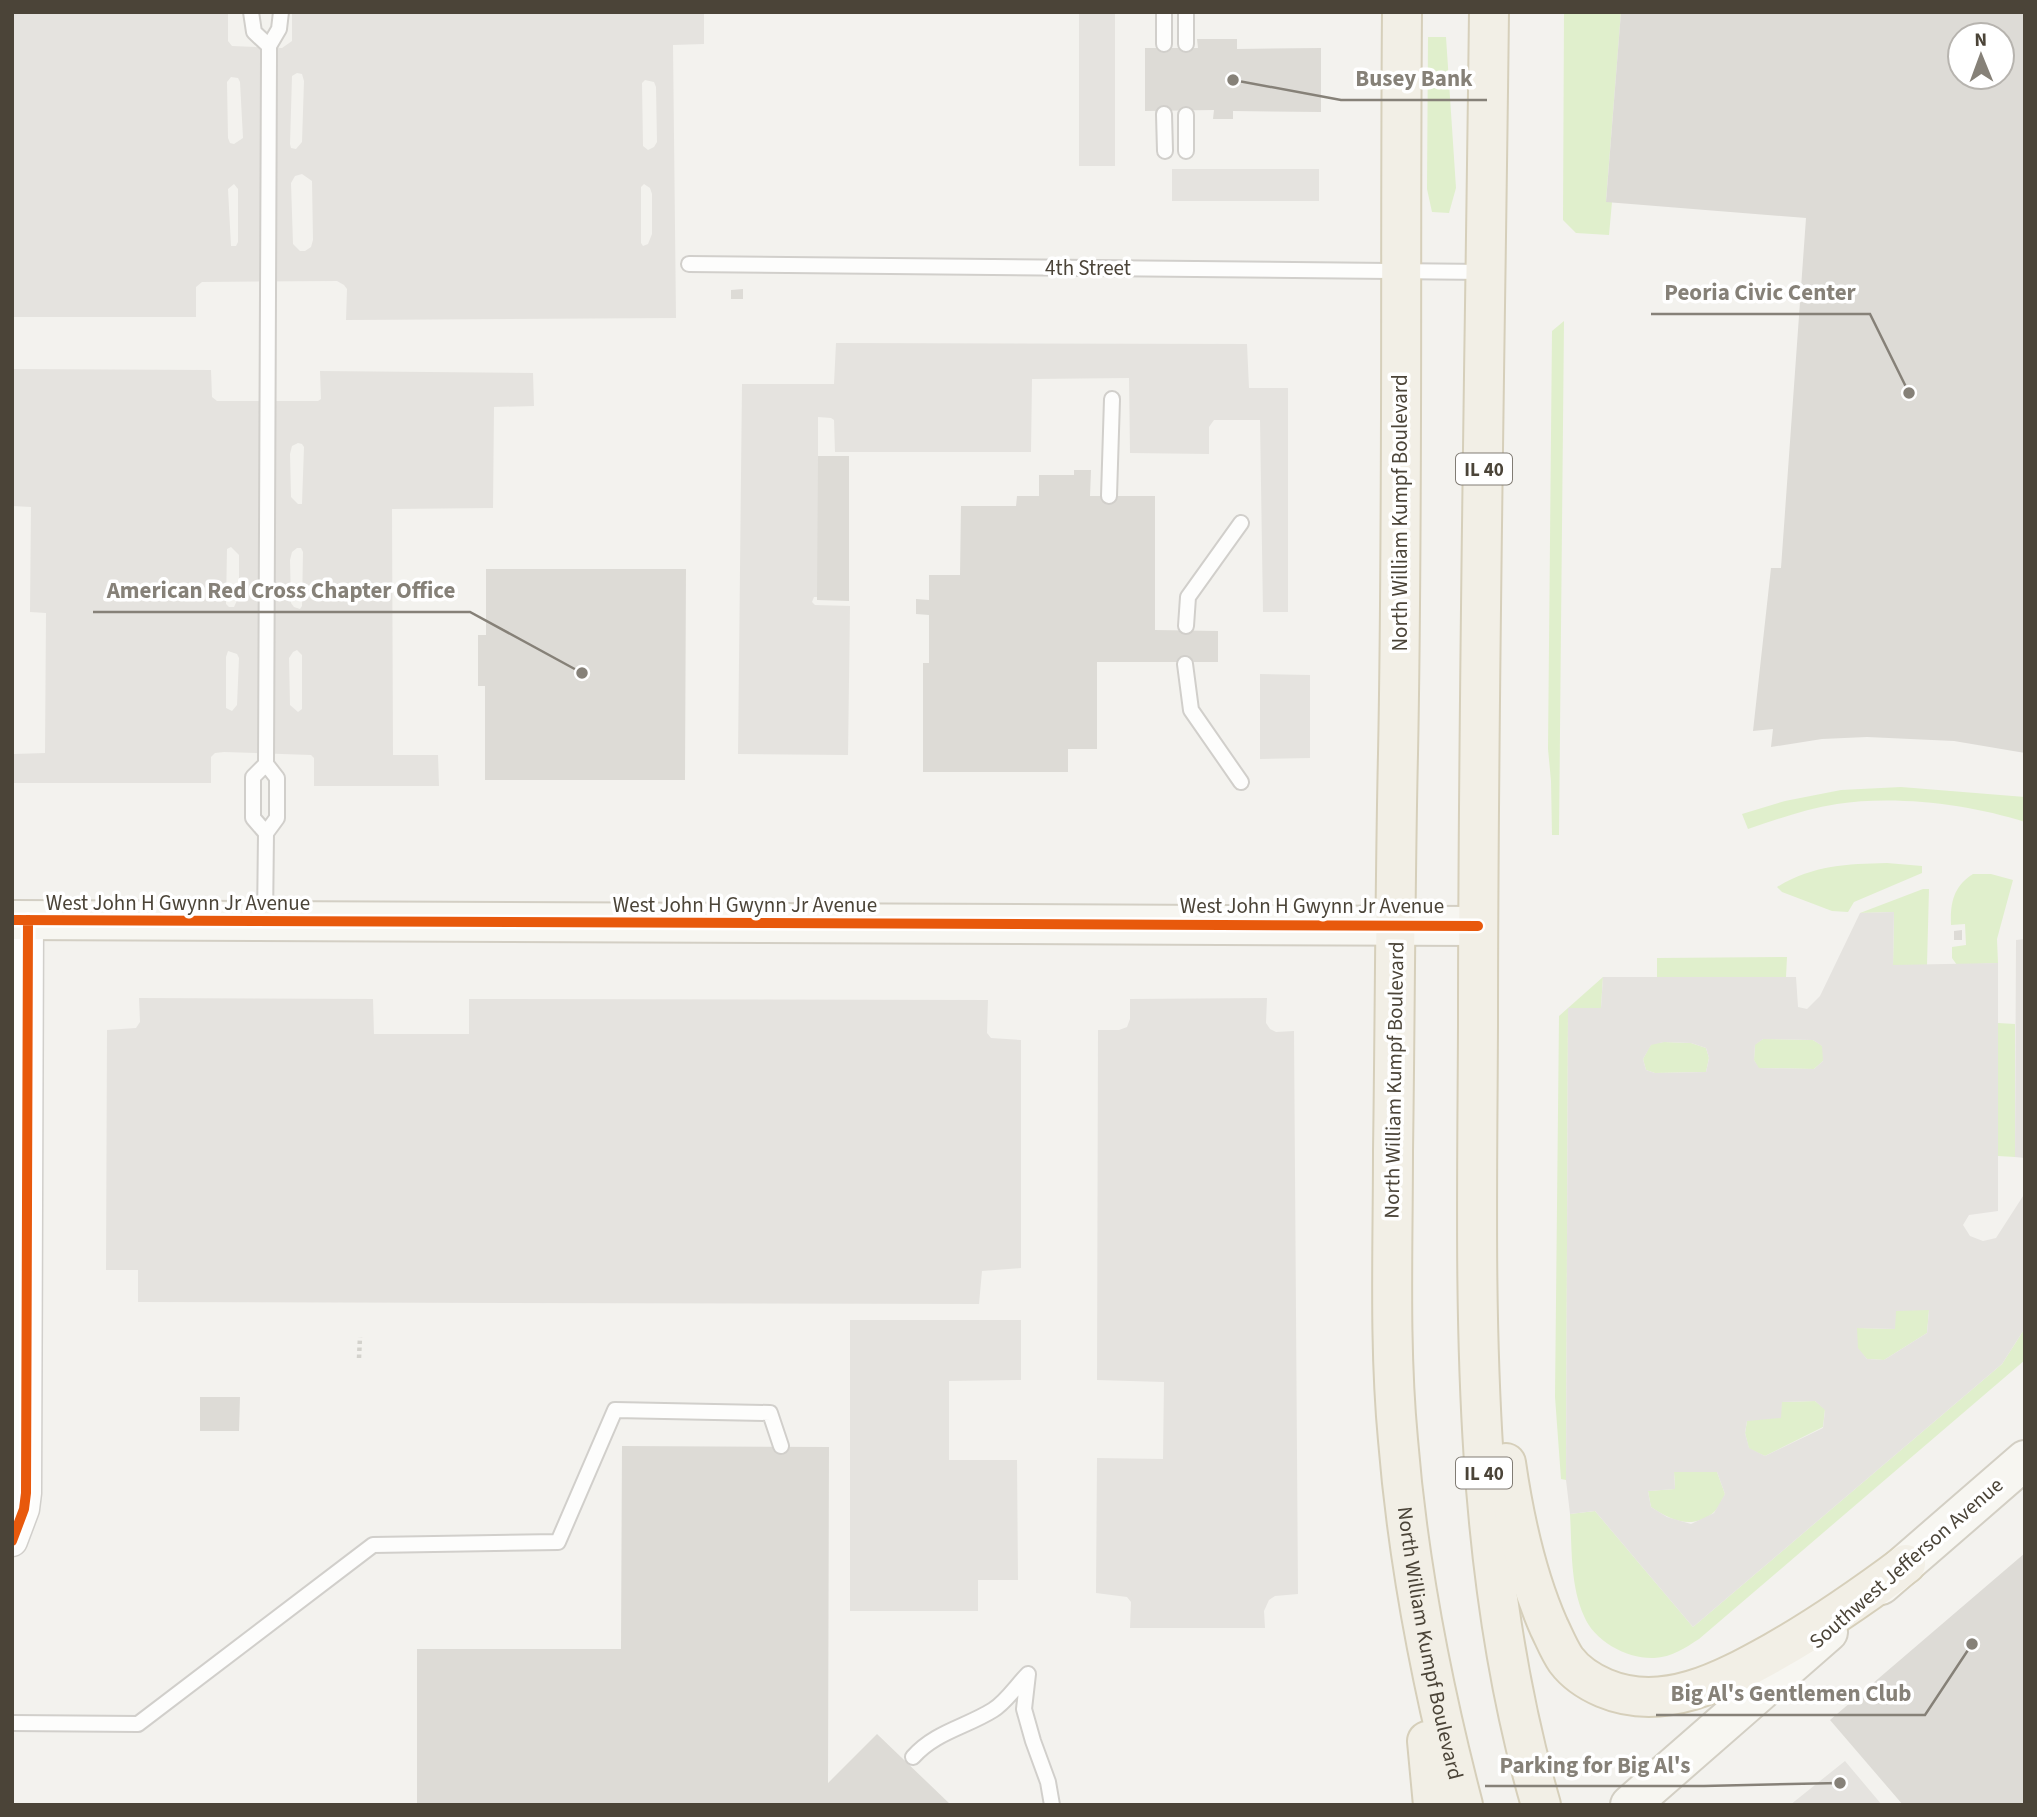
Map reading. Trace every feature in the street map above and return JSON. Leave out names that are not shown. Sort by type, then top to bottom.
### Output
[{"type":"main road","name":"North William Kumpf Boulevard","points":[[1402,12],[1401,582],[1393,1279],[1396,1422],[1406,1521],[1425,1637],[1463,1805]]},
{"type":"main road","name":"IL 40","points":[[1489,12],[1478,926],[1478,1283],[1482,1438],[1488,1522],[1511,1682],[1541,1805]]},
{"type":"main road","points":[[1478,1136],[1496,1374],[1513,1504],[1539,1601],[1566,1660],[1588,1680],[1620,1694],[1661,1697],[1694,1690],[1735,1673],[1805,1635],[1906,1564]]},
{"type":"main road","points":[[1393,1279],[1390,1431],[1395,1504],[1433,1805]]},
{"type":"street","name":"West John H Gwynn Jr Avenue","points":[[20,920],[1478,926]]},
{"type":"street","points":[[12,1541],[24,1509],[26,1493],[20,920]]},
{"type":"street","name":"Southwest Jefferson Avenue","points":[[1630,1805],[2025,1460]]},
{"type":"lane","points":[[251,12],[254,32],[269,46]]},
{"type":"lane","points":[[265,923],[266,833],[277,818],[277,778],[266,764],[269,46],[279,29],[281,12]]},
{"type":"lane","points":[[1164,12],[1164,44]]},
{"type":"lane","points":[[1186,12],[1186,44]]},
{"type":"lane","points":[[1164,114],[1164,151]]},
{"type":"lane","points":[[1186,114],[1186,151]]},
{"type":"lane","name":"4th Street","points":[[690,264],[1486,272]]},
{"type":"lane","points":[[1109,496],[1112,399]]},
{"type":"lane","points":[[1185,626],[1188,597],[1241,523]]},
{"type":"lane","points":[[1185,664],[1191,710],[1241,782]]},
{"type":"lane","points":[[266,764],[253,777],[253,818],[266,833]]},
{"type":"lane","points":[[12,1723],[138,1724],[373,1545],[558,1542],[615,1410],[770,1413],[781,1446]]},
{"type":"lane","points":[[913,1757],[922,1747],[943,1733],[995,1709],[1028,1674],[1024,1709],[1048,1783],[1052,1805]]},
{"type":"path","points":[[359,1358],[360,1337]]},
{"type":"green space","points":[[1564,12],[1621,12],[1606,201],[1612,202],[1609,235],[1576,233],[1563,220]]},
{"type":"green space","points":[[1428,37],[1446,37],[1456,188],[1449,213],[1432,212],[1427,189]]},
{"type":"green space","points":[[1564,321],[1559,835],[1552,835],[1548,749],[1552,331]]},
{"type":"green space","points":[[1901,787],[2025,797],[2025,822],[1956,806],[1883,800],[1837,804],[1803,811],[1748,829],[1742,814],[1785,801],[1841,790]]},
{"type":"green space","points":[[1887,863],[1922,866],[1922,873],[1854,902],[1848,912],[1832,911],[1782,892],[1777,887],[1817,870],[1844,865]]},
{"type":"green space","points":[[1973,874],[1991,874],[2013,880],[1997,939],[1998,963],[1957,965],[1952,958],[1952,947],[1966,945],[1965,924],[1951,925],[1954,895],[1961,884]]},
{"type":"green space","points":[[1929,889],[1927,965],[1893,965],[1894,912],[1860,913]]},
{"type":"green space","points":[[1787,957],[1786,977],[1657,977],[1657,958]]},
{"type":"green space","points":[[1603,977],[1601,1008],[1568,1009],[1566,1480],[1561,1479],[1555,1397],[1559,1016]]},
{"type":"green space","points":[[1998,1023],[2015,1024],[2015,1157],[1998,1156]]},
{"type":"green space","points":[[1763,1039],[1813,1040],[1823,1046],[1823,1061],[1814,1069],[1758,1068],[1754,1060],[1755,1044]]},
{"type":"green space","points":[[1691,1043],[1706,1048],[1709,1058],[1706,1072],[1655,1073],[1646,1070],[1643,1059],[1651,1044]]},
{"type":"green space","points":[[1895,1310],[1929,1310],[1927,1333],[1884,1360],[1867,1359],[1857,1348],[1857,1328],[1895,1329]]},
{"type":"green space","points":[[2025,1328],[2025,1360],[1699,1639],[1667,1656],[1644,1658],[1623,1652],[1603,1641],[1589,1625],[1576,1592],[1570,1514],[1595,1511],[1693,1627],[2002,1364]]},
{"type":"green space","points":[[1815,1401],[1825,1409],[1823,1427],[1765,1456],[1749,1449],[1745,1433],[1747,1421],[1781,1402]]},
{"type":"green space","points":[[1674,1472],[1717,1472],[1725,1494],[1715,1511],[1705,1518],[1689,1522],[1673,1519],[1651,1507],[1648,1491],[1675,1489]]},
{"type":"shaded area","points":[[12,12],[228,12],[228,41],[232,46],[282,48],[292,41],[292,12],[704,12],[704,44],[673,45],[676,318],[346,320],[347,289],[337,281],[202,282],[196,287],[196,317],[12,317]],"holes":[[[297,73],[302,74],[304,81],[302,142],[296,149],[291,148],[292,76]],[[231,77],[238,78],[240,82],[243,138],[234,144],[230,143],[228,138],[227,82]],[[645,80],[654,82],[656,87],[657,142],[648,150],[643,146],[642,83]],[[302,174],[312,181],[313,240],[311,247],[305,251],[300,251],[293,244],[291,183],[295,176]],[[234,184],[238,189],[238,242],[236,246],[231,246],[228,189]],[[644,184],[650,188],[652,194],[652,234],[648,244],[643,246],[641,187]]]},
{"type":"shaded area","points":[[1079,12],[1115,12],[1115,166],[1079,166]]},
{"type":"shaded area","points":[[1172,169],[1319,169],[1319,201],[1172,201]]},
{"type":"shaded area","points":[[836,343],[1247,344],[1249,388],[1288,388],[1288,612],[1263,612],[1260,420],[1214,420],[1209,427],[1209,454],[1130,453],[1129,378],[1032,379],[1031,452],[835,452],[834,420],[818,417],[818,461],[847,461],[847,597],[814,597],[812,602],[815,605],[850,606],[848,755],[738,754],[742,384],[834,384]]},
{"type":"shaded area","points":[[12,369],[211,370],[212,397],[217,401],[318,401],[321,399],[320,371],[533,373],[534,406],[494,407],[493,508],[392,509],[393,755],[438,755],[439,786],[314,786],[314,758],[311,755],[224,752],[215,753],[211,757],[211,783],[13,783],[14,754],[45,753],[46,613],[30,612],[31,507],[12,506]],"holes":[[[298,443],[304,447],[302,504],[298,504],[291,497],[292,446]],[[231,547],[239,555],[239,596],[234,607],[226,604],[227,549]],[[297,548],[301,548],[303,552],[300,609],[291,603],[292,552]],[[297,650],[302,655],[302,709],[298,712],[290,705],[289,658]],[[228,651],[237,654],[239,658],[237,705],[232,711],[226,708],[226,657]]]},
{"type":"shaded area","points":[[1260,674],[1310,675],[1310,758],[1260,759]]},
{"type":"shaded area","points":[[1894,912],[1893,965],[1998,963],[1998,1211],[1969,1215],[1963,1225],[1970,1236],[1983,1241],[1996,1238],[2025,1193],[2025,1328],[2002,1364],[1693,1627],[1595,1511],[1570,1514],[1566,1480],[1568,1008],[1601,1008],[1603,977],[1796,977],[1798,1007],[1807,1009],[1820,996],[1860,913]],"holes":[[[1763,1039],[1813,1040],[1822,1046],[1823,1061],[1814,1069],[1759,1068],[1754,1060],[1755,1045]],[[1664,1042],[1691,1043],[1706,1048],[1709,1058],[1706,1072],[1655,1073],[1646,1070],[1643,1059],[1651,1045]],[[1929,1310],[1927,1333],[1884,1360],[1867,1359],[1858,1348],[1857,1328],[1895,1329],[1896,1311]],[[1815,1401],[1825,1410],[1823,1428],[1765,1456],[1749,1448],[1745,1433],[1747,1421],[1781,1418],[1782,1402]],[[1674,1472],[1717,1472],[1725,1494],[1714,1513],[1691,1524],[1667,1517],[1651,1507],[1648,1491],[1675,1489]]]},
{"type":"shaded area","points":[[2025,939],[2025,1158],[2015,1157],[2016,940]]},
{"type":"shaded area","points":[[139,998],[373,999],[374,1034],[469,1034],[469,999],[988,1000],[987,1033],[991,1038],[1021,1040],[1021,1268],[982,1271],[979,1304],[138,1302],[138,1270],[106,1270],[107,1030],[136,1028],[140,1022]]},
{"type":"shaded area","points":[[1267,998],[1266,1023],[1270,1029],[1276,1032],[1294,1031],[1298,1594],[1275,1596],[1269,1600],[1264,1611],[1265,1628],[1130,1628],[1131,1602],[1127,1597],[1096,1593],[1097,1458],[1163,1459],[1164,1382],[1097,1380],[1098,1030],[1119,1030],[1127,1027],[1130,1019],[1130,999]]},
{"type":"shaded area","points":[[850,1320],[1021,1320],[1021,1380],[949,1381],[949,1460],[1017,1460],[1018,1580],[978,1580],[978,1611],[850,1611]]},
{"type":"shaded area","points":[[1845,1761],[1882,1805],[1790,1805]]},
{"type":"building","points":[[1621,12],[2025,12],[2025,753],[1954,741],[1867,737],[1822,739],[1771,747],[1773,729],[1753,731],[1771,568],[1781,568],[1806,218],[1606,202]]},
{"type":"building","points":[[1197,39],[1237,39],[1237,49],[1321,48],[1321,112],[1233,111],[1233,119],[1213,119],[1214,110],[1145,111],[1145,48],[1198,48]]},
{"type":"building","points":[[743,289],[743,299],[731,299],[731,290]]},
{"type":"building","points":[[818,456],[849,456],[849,601],[817,600]]},
{"type":"building","points":[[1074,470],[1091,470],[1090,496],[1155,496],[1155,630],[1218,631],[1218,662],[1097,662],[1097,749],[1068,749],[1068,772],[923,772],[923,663],[929,663],[929,615],[916,614],[916,599],[929,600],[929,575],[960,575],[961,506],[1016,506],[1017,496],[1039,496],[1039,475],[1074,475]]},
{"type":"building","points":[[486,569],[686,569],[685,780],[485,780],[485,686],[478,686],[478,635],[486,635]]},
{"type":"building","points":[[1962,930],[1962,940],[1954,940],[1954,931]]},
{"type":"building","points":[[200,1397],[240,1397],[239,1431],[200,1431]]},
{"type":"building","points":[[622,1446],[829,1447],[828,1783],[877,1734],[951,1805],[417,1805],[417,1649],[621,1649]]},
{"type":"building","points":[[2025,1553],[2025,1805],[1903,1805],[1830,1720]]},
{"type":"cycle path","points":[[12,920],[1478,926]]},
{"type":"cycle path","points":[[12,1541],[24,1509],[26,1493],[28,920]]},
{"type":"place","name":"Busey Bank","points":[[1233,80]]},
{"type":"place","name":"Peoria Civic Center","points":[[1909,393]]},
{"type":"place","name":"American Red Cross Chapter Office","points":[[582,673]]},
{"type":"place","name":"Big Al's Gentlemen Club","points":[[1972,1644]]},
{"type":"place","name":"Parking for Big Al's","points":[[1840,1783]]}]
